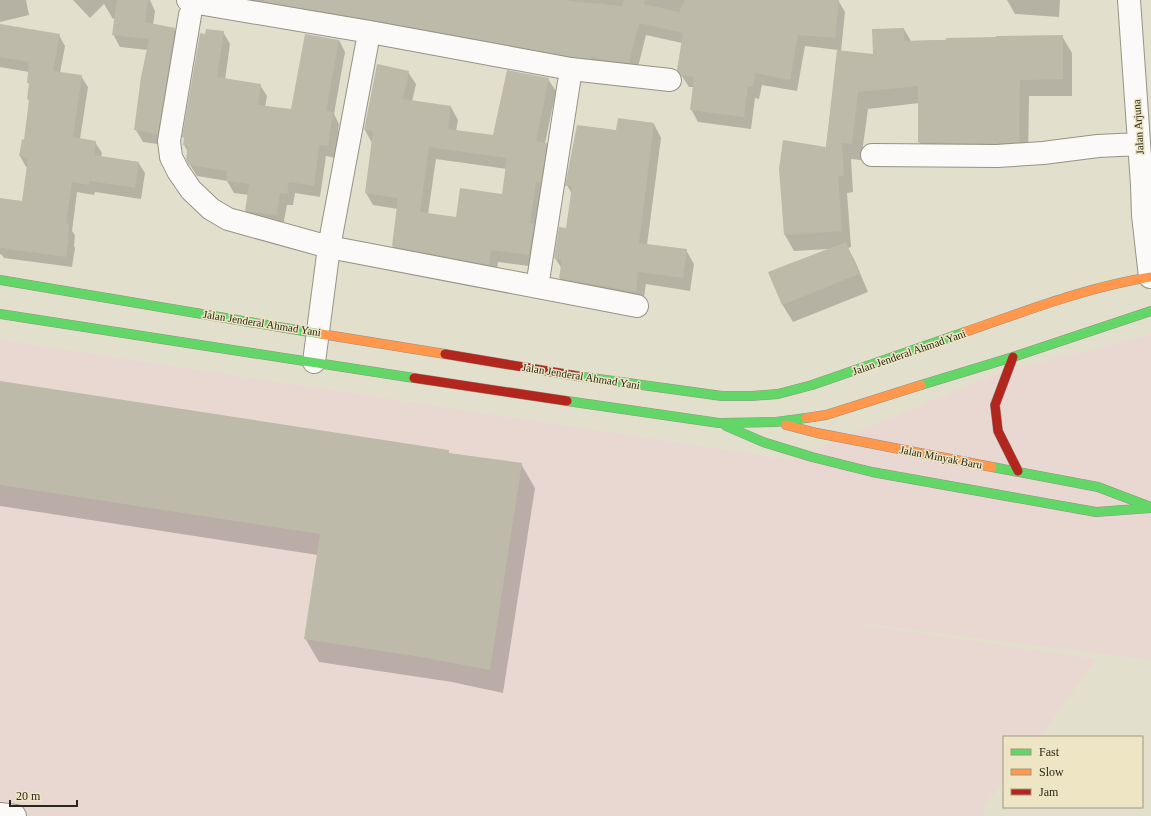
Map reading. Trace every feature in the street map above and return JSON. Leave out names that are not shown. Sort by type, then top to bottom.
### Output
[{"type":"main road","name":"Jalan Jenderal Ahmad Yani","points":[[0,280],[318,333],[399,350],[664,389],[737,396],[778,394],[812,385],[1071,296],[1125,281],[1151,277]]},
{"type":"main road","points":[[0,314],[314,362],[396,371],[656,415],[719,423],[776,422],[826,415],[1014,357],[1151,311]]},
{"type":"main road","points":[[1014,357],[995,405],[998,431],[1018,471]]},
{"type":"main road","points":[[737,396],[750,404]]},
{"type":"main road","name":"Jalan Minyak Baru","points":[[763,413],[776,422],[817,434],[1098,487],[1151,508]]},
{"type":"main road","points":[[719,423],[763,442],[812,457],[872,472],[1096,512],[1151,508]]},
{"type":"street","name":"Jalan Arjuna","points":[[1129,0],[1139,144],[1145,173],[1143,215],[1151,277]]},
{"type":"street","points":[[637,306],[537,287],[328,253],[228,218],[211,209],[191,190],[178,171],[172,157],[169,141],[189,8],[192,2],[370,32],[571,69],[670,80]]},
{"type":"street","points":[[314,362],[328,253],[367,44]]},
{"type":"street","points":[[537,287],[569,82]]},
{"type":"street","points":[[872,155],[997,156],[1043,153],[1098,146],[1139,144]]},
{"type":"street","points":[[0,814],[15,816]]},
{"type":"shaded area","points":[[1151,335],[1151,660],[803,616],[1096,659],[1041,736],[1003,736],[1003,784],[985,804],[983,816],[0,816],[0,340],[792,460],[1003,371]]},
{"type":"building","points":[[117,0],[148,0],[145,22],[175,28],[158,134],[134,130],[141,77],[149,39],[112,35]]},
{"type":"building","points":[[264,0],[563,0],[622,6],[624,0],[645,0],[644,4],[679,12],[685,0],[839,0],[835,38],[798,35],[790,80],[755,73],[753,87],[748,86],[744,117],[690,110],[694,77],[681,75],[677,70],[683,33],[639,23],[629,63],[591,56],[591,59],[573,57],[372,20],[264,2]]},
{"type":"building","points":[[0,24],[60,34],[53,71],[82,75],[73,137],[96,141],[94,155],[139,162],[135,188],[89,181],[89,185],[72,182],[66,223],[69,224],[69,237],[66,257],[0,248],[0,198],[22,201],[28,158],[19,156],[22,139],[24,140],[29,100],[27,99],[29,83],[27,83],[29,62],[0,57]]},
{"type":"building","points":[[904,28],[904,41],[946,40],[946,38],[996,36],[1063,35],[1063,79],[1020,80],[1019,142],[997,144],[918,142],[918,86],[858,92],[852,144],[842,143],[844,176],[838,176],[842,231],[784,235],[779,169],[783,140],[826,147],[837,50],[873,54],[872,29]]},
{"type":"building","points":[[206,29],[224,31],[217,77],[261,84],[258,105],[291,109],[305,34],[339,40],[326,111],[333,112],[328,146],[319,145],[314,186],[289,182],[287,194],[280,193],[277,215],[245,211],[249,184],[226,181],[227,171],[189,165],[186,159],[188,146],[183,145],[184,137],[182,137],[200,33],[205,34]]},
{"type":"building","points":[[377,64],[409,71],[403,99],[451,106],[448,129],[493,135],[507,70],[549,78],[536,141],[547,143],[541,182],[536,182],[530,223],[534,224],[529,255],[491,250],[489,265],[392,246],[398,198],[365,193],[373,131],[364,130]],"holes":[[[429,147],[507,158],[502,194],[460,188],[456,217],[420,212]]]},
{"type":"building","points":[[618,118],[654,123],[639,243],[687,249],[683,278],[638,272],[636,292],[559,278],[562,260],[554,258],[559,227],[566,228],[572,186],[565,186],[577,125],[616,130]]},
{"type":"building","points":[[846,242],[859,274],[782,305],[768,272]]},
{"type":"building","points":[[0,381],[449,450],[449,453],[522,463],[490,670],[421,657],[304,639],[320,534],[0,485]]},
{"type":"traffic: fast","points":[[0,280],[321,334]]},
{"type":"traffic: fast","points":[[921,385],[1013,357],[1151,311]]},
{"type":"traffic: fast","points":[[0,314],[414,378]]},
{"type":"traffic: fast","points":[[577,376],[722,396],[778,394],[812,385],[965,332]]},
{"type":"traffic: fast","points":[[567,401],[719,423],[776,422],[806,418]]},
{"type":"traffic: fast","points":[[726,426],[763,442],[812,457],[872,472],[1096,512],[1151,508]]},
{"type":"traffic: fast","points":[[992,467],[1098,487],[1148,506]]},
{"type":"traffic: slow","points":[[965,332],[1080,293],[1127,281],[1151,277]]},
{"type":"traffic: slow","points":[[321,334],[445,354]]},
{"type":"traffic: slow","points":[[806,418],[826,415],[921,385]]},
{"type":"traffic: slow","points":[[786,425],[817,433],[992,467]]},
{"type":"traffic: jam","points":[[445,354],[577,376]]},
{"type":"traffic: jam","points":[[1013,357],[995,405],[998,431],[1018,471]]},
{"type":"traffic: jam","points":[[414,378],[567,401]]}]
